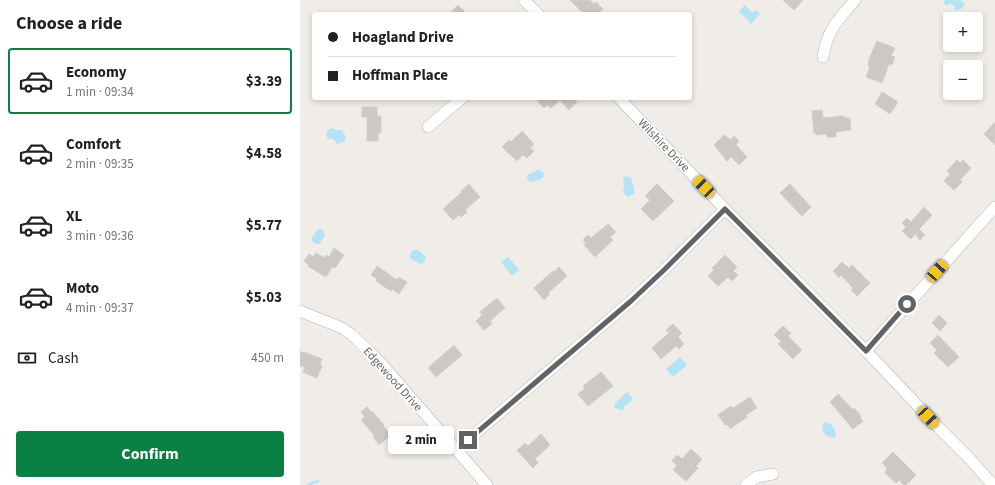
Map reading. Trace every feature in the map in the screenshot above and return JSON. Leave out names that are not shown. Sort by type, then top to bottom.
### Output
[{"type":"street","points":[[524,0],[536,12]]},
{"type":"street","points":[[823,57],[825,43],[831,30],[855,0]]},
{"type":"street","points":[[428,127],[460,100]]},
{"type":"street","name":"Wilshire Drive","points":[[621,100],[725,209],[866,351],[993,485]]},
{"type":"street","points":[[866,351],[995,207]]},
{"type":"street","points":[[456,450],[631,301],[725,209]]},
{"type":"street","name":"Edgewood Drive","points":[[300,310],[342,328],[352,335],[380,362],[487,485]]},
{"type":"street","points":[[746,485],[757,477],[773,474]]},
{"type":"water","points":[[945,0],[960,0],[965,4],[960,10],[958,9],[957,11],[950,3],[947,6],[943,3]]},
{"type":"water","points":[[745,5],[752,13],[756,10],[760,14],[751,24],[739,11]]},
{"type":"water","points":[[331,128],[342,130],[346,137],[345,141],[337,144],[333,139],[328,139],[327,131]]},
{"type":"water","points":[[537,170],[544,173],[543,178],[535,182],[530,182],[527,179],[528,174]]},
{"type":"water","points":[[626,176],[632,179],[635,193],[628,197],[623,192],[623,178]]},
{"type":"water","points":[[318,229],[323,230],[325,235],[319,244],[316,244],[312,241],[312,238]]},
{"type":"water","points":[[413,250],[418,250],[426,257],[422,264],[410,258],[410,254]]},
{"type":"water","points":[[508,257],[519,270],[512,276],[501,262]]},
{"type":"water","points":[[680,357],[687,365],[673,377],[666,369]]},
{"type":"water","points":[[627,392],[633,399],[624,407],[623,411],[614,407],[616,402]]},
{"type":"water","points":[[826,422],[831,424],[836,433],[834,438],[824,434],[823,423]]},
{"type":"building","points":[[570,0],[590,0],[594,4],[596,2],[603,9],[600,12],[582,12]]},
{"type":"building","points":[[783,0],[803,0],[794,10]]},
{"type":"building","points":[[458,5],[465,12],[451,12]]},
{"type":"building","points":[[877,41],[895,48],[891,56],[895,57],[892,65],[889,64],[882,83],[866,77],[870,67],[868,66],[869,59]]},
{"type":"building","points":[[882,92],[898,102],[890,114],[875,104]]},
{"type":"building","points":[[540,100],[560,100],[551,108],[547,105],[544,108],[538,102]]},
{"type":"building","points":[[560,100],[575,100],[577,102],[569,110]]},
{"type":"building","points":[[362,107],[377,107],[377,116],[381,116],[381,133],[378,133],[378,141],[367,141],[367,117],[362,117]]},
{"type":"building","points":[[822,110],[823,118],[844,116],[844,118],[850,118],[851,130],[836,132],[836,137],[827,137],[826,134],[816,135],[816,133],[814,133],[812,111]]},
{"type":"building","points":[[995,122],[995,145],[984,134]]},
{"type":"building","points":[[522,131],[534,144],[530,148],[534,151],[527,158],[523,155],[517,161],[502,147],[509,140],[511,142]]},
{"type":"building","points":[[724,135],[731,140],[734,136],[739,141],[736,145],[747,157],[739,165],[731,157],[727,161],[714,145]]},
{"type":"building","points":[[957,160],[960,163],[963,160],[971,168],[960,180],[962,182],[954,190],[944,181],[950,174],[947,171]]},
{"type":"building","points":[[469,184],[480,197],[465,210],[467,212],[461,217],[459,215],[453,220],[443,209]]},
{"type":"building","points":[[657,184],[674,201],[653,221],[641,209],[650,200],[645,196]]},
{"type":"building","points":[[790,184],[811,207],[802,216],[780,193]]},
{"type":"building","points":[[924,207],[932,215],[919,229],[925,235],[920,240],[915,234],[911,239],[902,231],[906,227],[902,223],[907,218],[911,222]]},
{"type":"building","points":[[608,224],[616,232],[610,237],[613,240],[595,257],[584,245],[586,244],[583,240],[588,235],[591,238]]},
{"type":"building","points":[[334,248],[344,255],[335,268],[332,267],[326,277],[308,266],[309,265],[304,261],[309,254],[313,257],[316,253],[324,258],[326,255],[329,257]]},
{"type":"building","points":[[725,255],[737,267],[733,271],[738,275],[732,281],[728,277],[718,286],[708,276],[714,270],[712,268]]},
{"type":"building","points":[[842,262],[849,268],[852,265],[870,283],[857,296],[851,290],[853,288],[841,275],[839,278],[833,271]]},
{"type":"building","points":[[377,266],[397,280],[399,277],[407,282],[399,294],[392,289],[391,291],[386,288],[376,281],[377,279],[371,275]]},
{"type":"building","points":[[559,267],[567,276],[548,293],[549,295],[544,300],[534,288]]},
{"type":"building","points":[[497,298],[505,308],[490,321],[492,324],[484,330],[476,321],[482,315],[480,312]]},
{"type":"building","points":[[939,315],[947,323],[940,331],[932,323]]},
{"type":"building","points":[[673,324],[682,333],[678,337],[684,344],[679,349],[676,346],[661,359],[652,348],[669,333],[666,330]]},
{"type":"building","points":[[783,326],[791,333],[788,336],[802,350],[793,359],[778,344],[781,341],[774,335]]},
{"type":"building","points":[[938,335],[959,357],[948,367],[934,353],[937,350],[930,343]]},
{"type":"building","points":[[454,345],[462,355],[436,377],[428,368]]},
{"type":"building","points":[[300,351],[322,359],[320,364],[322,366],[317,378],[303,372],[305,367],[300,366]]},
{"type":"building","points":[[601,372],[613,386],[588,406],[578,394],[585,388],[583,386]]},
{"type":"building","points":[[838,394],[861,416],[860,418],[863,421],[853,429],[830,402]]},
{"type":"building","points":[[750,397],[757,408],[746,415],[747,417],[730,429],[718,415],[731,406],[733,408]]},
{"type":"building","points":[[367,407],[391,435],[379,445],[373,437],[375,436],[361,420],[365,417],[361,412]]},
{"type":"building","points":[[541,434],[550,445],[535,459],[538,463],[533,468],[517,450],[525,443],[528,446]]},
{"type":"building","points":[[691,449],[702,459],[696,466],[698,468],[686,481],[673,470],[677,465],[672,461],[677,455],[682,459]]},
{"type":"building","points":[[893,452],[916,475],[906,485],[899,480],[896,483],[885,473],[887,468],[882,463]]},
{"type":"waterway","points":[[308,485],[318,481]]},
{"type":"route","points":[[468,440],[631,301],[725,209],[866,351],[907,304]]}]
